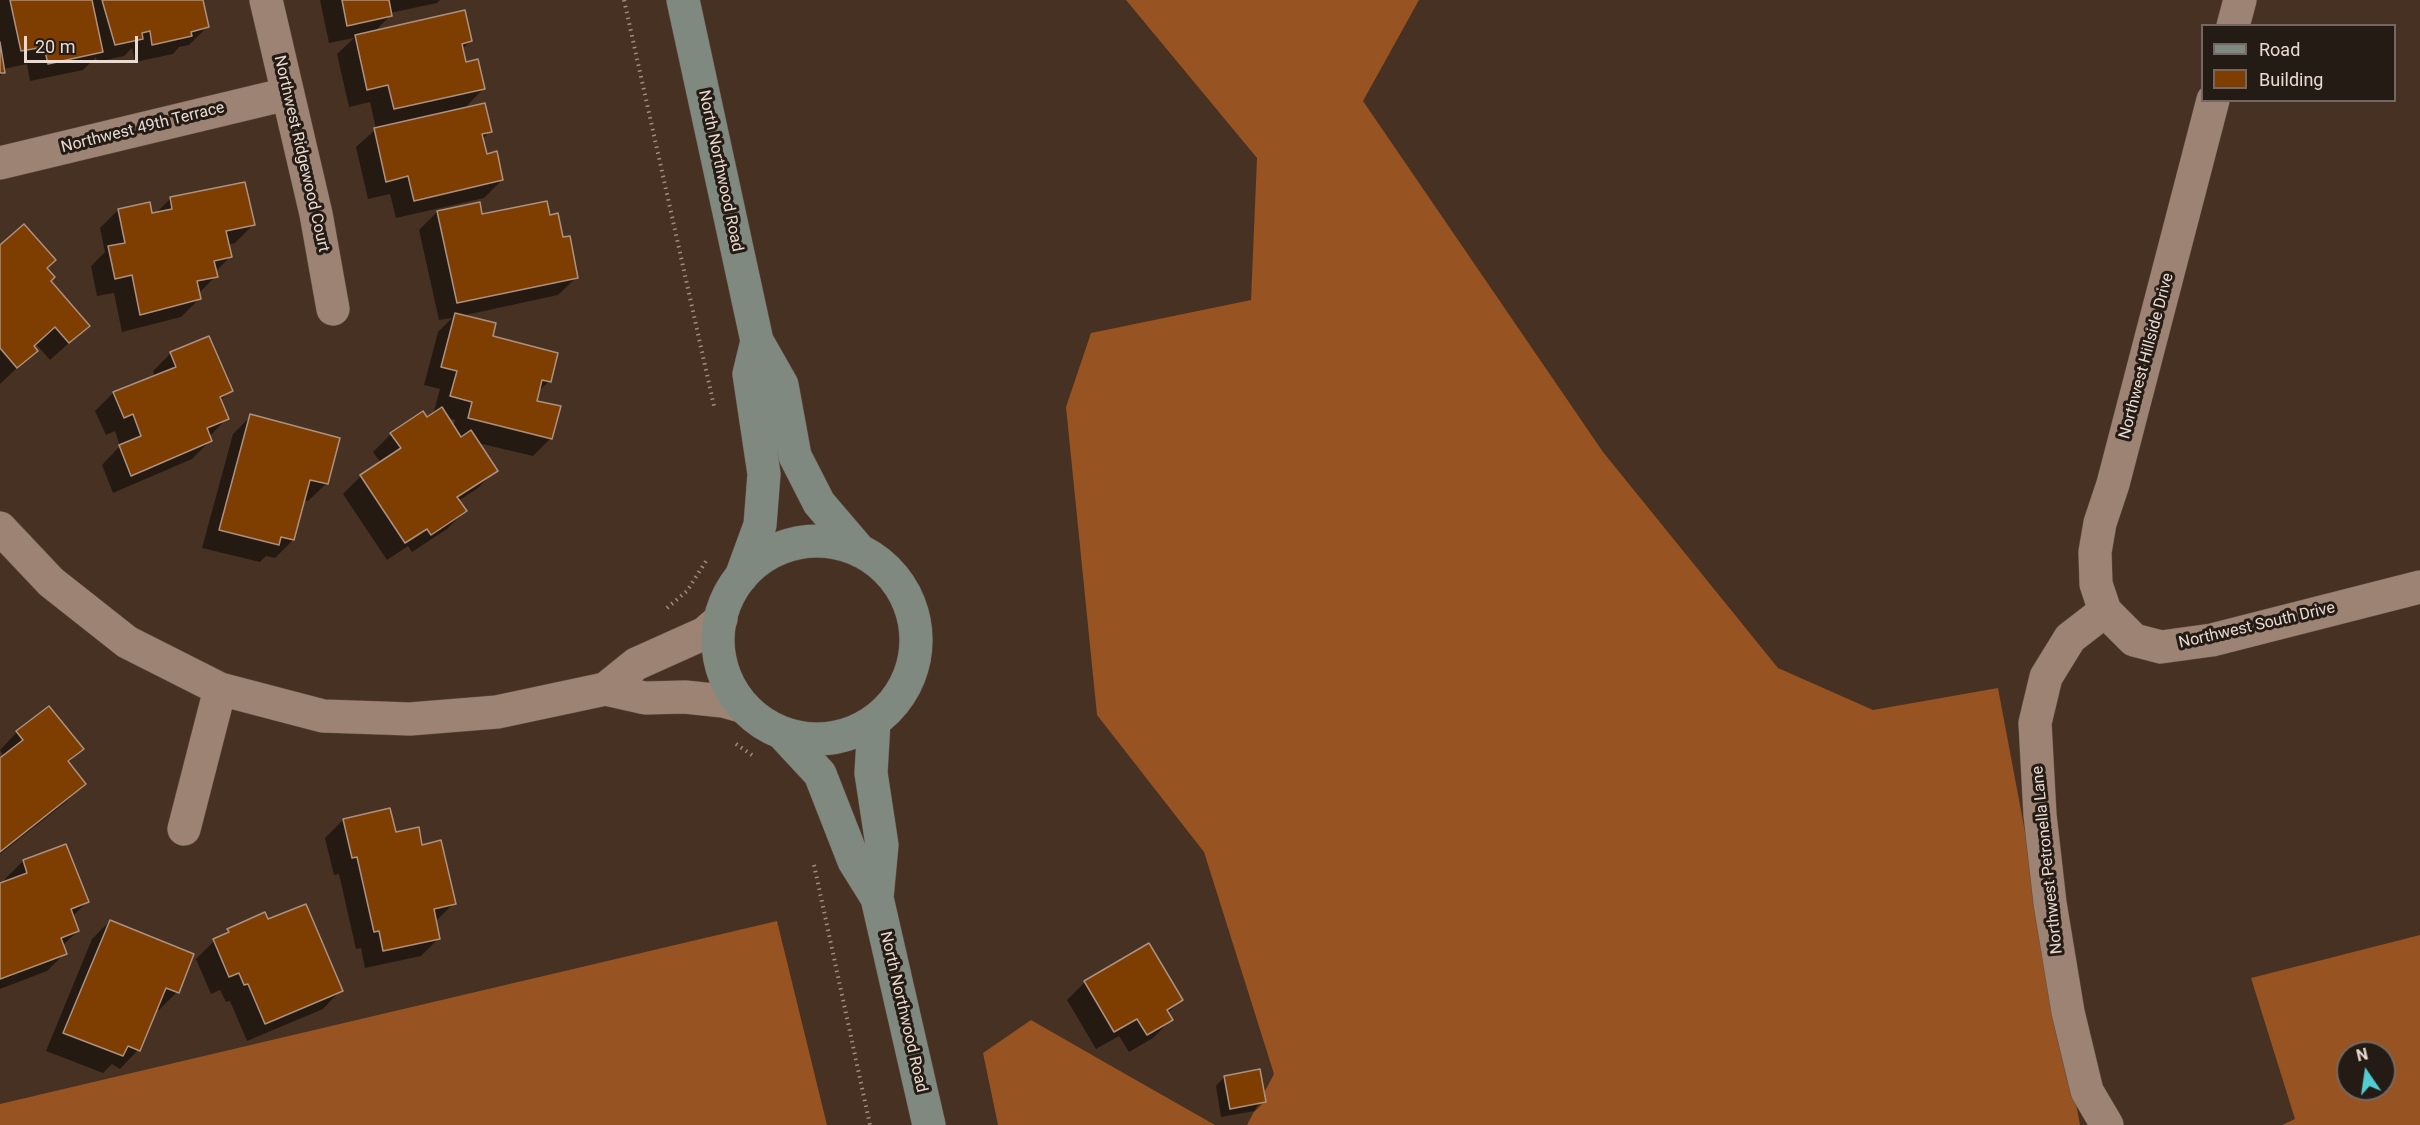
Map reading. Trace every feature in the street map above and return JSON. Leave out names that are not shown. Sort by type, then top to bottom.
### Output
[{"type":"street","name":"Northwest Ridgewood Court","points":[[267,0],[316,214],[333,309]]},
{"type":"street","name":"North Northwood Road","points":[[682,0],[757,341],[782,385],[795,456],[819,503],[860,551]]},
{"type":"street","points":[[2234,24],[2240,0]]},
{"type":"street","name":"Northwest 49th Terrace","points":[[0,163],[287,94]]},
{"type":"street","name":"Northwest Hillside Drive","points":[[2105,611],[2096,584],[2096,552],[2100,523],[2114,484],[2212,102]]},
{"type":"street","name":"North Northwood Road","points":[[741,578],[760,525],[764,474],[749,374],[757,341]]},
{"type":"street","points":[[0,528],[51,582],[128,642],[220,689],[322,716],[410,719],[497,712],[605,689],[645,698],[685,697],[744,706]]},
{"type":"street","points":[[818,542],[839,544],[860,551],[880,563],[896,579],[908,599],[915,620],[917,643],[913,666],[905,688],[874,722],[839,737],[820,740],[782,733],[768,726],[744,706],[724,675],[718,638],[725,605],[741,578],[766,557],[796,544],[818,542]]},
{"type":"street","name":"Northwest South Drive","points":[[2105,611],[2134,640],[2161,647],[2212,640],[2420,587]]},
{"type":"street","name":"Northwest Petronella Lane","points":[[2105,611],[2070,638],[2046,677],[2035,723],[2040,815],[2047,881],[2068,1012],[2087,1091],[2107,1125]]},
{"type":"street","points":[[605,689],[636,664],[705,633],[721,619]]},
{"type":"street","points":[[184,829],[220,689]]},
{"type":"street","name":"North Northwood Road","points":[[874,722],[871,773],[882,845],[877,898],[929,1125]]},
{"type":"street","name":"North Northwood Road","points":[[782,733],[820,774],[854,861],[877,898]]},
{"type":"shaded area","points":[[1126,0],[1419,0],[1363,101],[1603,452],[1778,668],[1873,710],[1998,688],[2080,1125],[1247,1125],[1274,1074],[1204,852],[1097,715],[1066,407],[1091,333],[1251,300],[1257,158]]},
{"type":"shaded area","points":[[777,921],[827,1125],[0,1125],[0,1104]]},
{"type":"shaded area","points":[[2420,935],[2420,1125],[2282,1125],[2295,1119],[2251,978]]},
{"type":"shaded area","points":[[1031,1020],[1215,1125],[998,1125],[983,1053]]},
{"type":"building","points":[[10,0],[92,0],[103,52],[48,64],[44,47],[21,51]]},
{"type":"building","points":[[102,0],[203,0],[209,27],[191,32],[192,36],[152,45],[150,31],[142,33],[143,39],[115,45]]},
{"type":"building","points":[[342,0],[389,0],[392,16],[347,26]]},
{"type":"building","points":[[465,10],[472,41],[462,44],[466,62],[478,59],[485,89],[394,109],[388,85],[367,90],[355,35]]},
{"type":"building","points":[[0,42],[5,73],[0,73]]},
{"type":"building","points":[[485,103],[492,132],[482,134],[487,154],[497,151],[503,180],[414,201],[408,176],[386,182],[374,128]]},
{"type":"building","points":[[245,182],[255,225],[226,231],[232,257],[214,261],[218,277],[197,281],[201,299],[140,315],[132,275],[115,279],[108,246],[125,243],[118,209],[150,202],[152,213],[172,209],[170,197]]},
{"type":"building","points":[[547,201],[550,215],[558,213],[563,237],[570,236],[578,278],[457,303],[437,211],[480,202],[482,214]]},
{"type":"building","points":[[24,224],[56,260],[47,268],[55,277],[51,281],[90,326],[69,343],[55,327],[34,346],[38,351],[17,368],[0,348],[0,245]]},
{"type":"building","points":[[455,313],[496,323],[493,336],[558,353],[551,382],[542,380],[537,401],[561,406],[552,439],[468,418],[472,402],[450,396],[457,371],[441,367]]},
{"type":"building","points":[[209,336],[233,391],[220,397],[229,419],[207,428],[212,441],[131,476],[119,445],[141,436],[133,414],[124,418],[113,392],[176,367],[170,352]]},
{"type":"building","points":[[442,407],[461,437],[471,430],[498,471],[457,497],[467,511],[431,535],[427,529],[405,543],[360,475],[401,448],[390,433],[423,411],[427,417]]},
{"type":"building","points":[[250,414],[340,438],[328,484],[310,480],[294,540],[281,537],[279,545],[219,530]]},
{"type":"building","points":[[49,706],[84,749],[68,761],[86,784],[0,852],[0,758],[23,740],[16,731]]},
{"type":"building","points":[[390,808],[396,832],[419,827],[422,845],[441,840],[456,904],[434,909],[440,939],[383,951],[379,931],[374,932],[357,857],[352,858],[343,819]]},
{"type":"building","points":[[66,844],[89,902],[71,909],[79,931],[61,938],[67,954],[0,979],[0,883],[27,873],[23,860]]},
{"type":"building","points":[[306,904],[343,991],[265,1024],[248,984],[244,985],[239,973],[229,977],[213,939],[229,932],[227,929],[265,912],[268,919]]},
{"type":"building","points":[[110,920],[194,954],[179,993],[166,988],[140,1051],[128,1046],[123,1056],[63,1033]]},
{"type":"building","points":[[1149,943],[1183,1000],[1167,1010],[1173,1020],[1147,1035],[1137,1019],[1114,1032],[1084,981]]},
{"type":"building","points":[[1260,1069],[1266,1102],[1230,1109],[1224,1076]]}]
